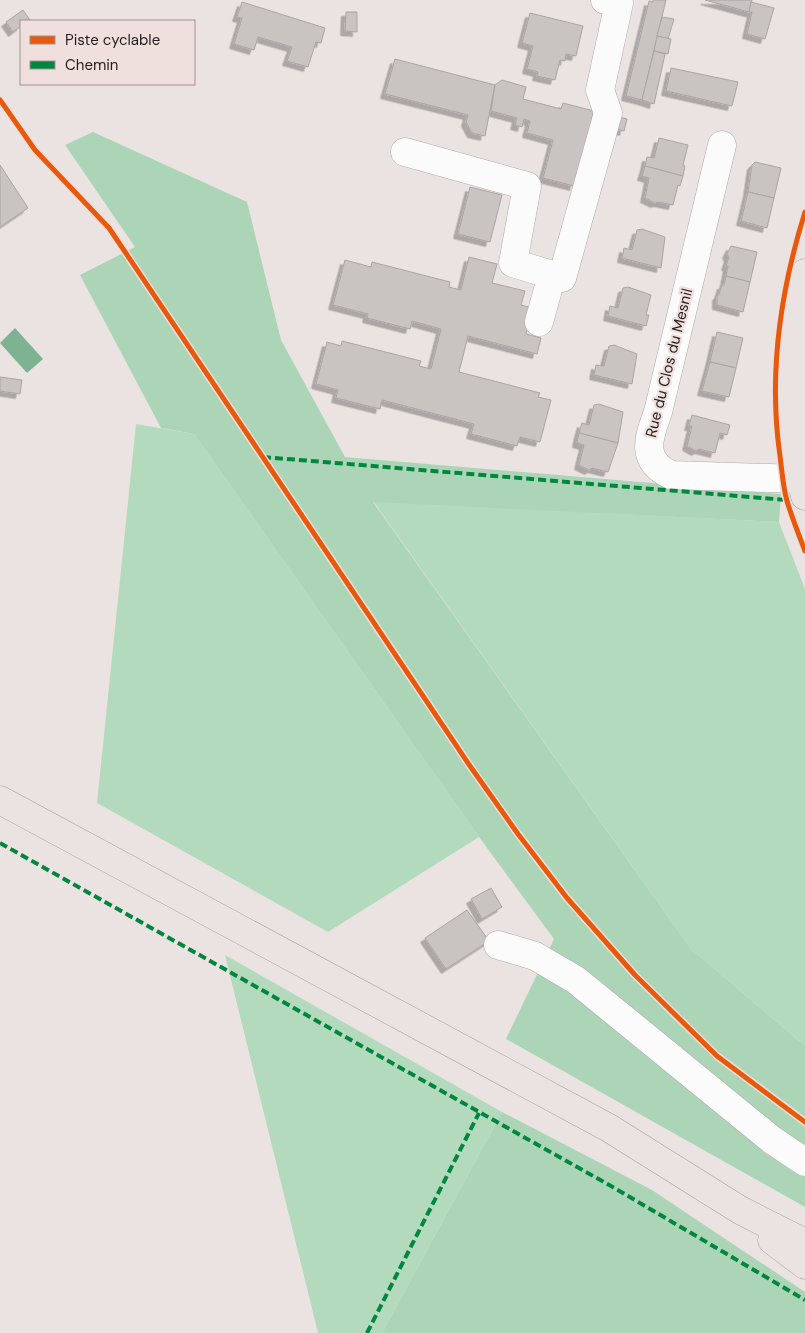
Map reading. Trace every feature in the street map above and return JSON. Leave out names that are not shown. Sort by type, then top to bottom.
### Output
[{"type":"main road","points":[[803,488],[792,413],[792,390],[793,345],[805,273]]},
{"type":"main road","points":[[0,800],[608,1128],[740,1210],[805,1243]]},
{"type":"main road","points":[[740,1210],[781,1247],[805,1265]]},
{"type":"street","points":[[405,152],[527,186],[513,262],[562,278],[608,113],[600,90],[619,3],[606,0]]},
{"type":"street","name":"Rue du Clos du Mesnil","points":[[722,145],[658,412],[650,432],[649,448],[660,470],[671,475],[803,488]]},
{"type":"street","points":[[539,322],[552,275]]},
{"type":"street","points":[[498,945],[535,956],[576,980],[772,1140],[805,1162]]},
{"type":"shaded area","points":[[93,132],[247,202],[281,340],[345,457],[781,494],[779,522],[373,502],[691,949],[805,1046],[805,1207],[506,1039],[554,939],[479,837],[194,434],[161,428],[80,275],[135,247],[65,145]]},
{"type":"shaded area","points":[[15,328],[43,359],[27,373],[0,343]]},
{"type":"shaded area","points":[[136,424],[194,434],[479,837],[328,932],[97,803]]},
{"type":"shaded area","points":[[373,501],[779,522],[805,589],[805,1046],[691,949]]},
{"type":"shaded area","points":[[225,955],[502,1112],[382,1333],[318,1333]]},
{"type":"shaded area","points":[[502,1112],[652,1190],[805,1292],[805,1333],[382,1333]]},
{"type":"building","points":[[653,0],[666,0],[642,100],[626,96],[649,1],[653,2]]},
{"type":"building","points":[[705,0],[752,0],[749,12]]},
{"type":"building","points":[[242,2],[325,28],[321,43],[316,42],[308,67],[287,61],[292,47],[258,37],[254,50],[234,44],[242,18],[237,17]]},
{"type":"building","points":[[751,2],[774,8],[765,39],[747,34],[752,12],[749,12]]},
{"type":"building","points":[[23,10],[30,20],[20,20],[20,27],[13,32],[6,22]]},
{"type":"building","points":[[346,12],[357,12],[357,32],[345,31]]},
{"type":"building","points":[[530,13],[583,26],[576,56],[566,54],[565,61],[560,60],[555,80],[537,76],[538,72],[527,69],[533,46],[522,43]]},
{"type":"building","points":[[662,17],[674,19],[668,39],[657,36]]},
{"type":"building","points":[[657,36],[671,39],[668,54],[654,51]]},
{"type":"building","points":[[654,51],[665,54],[654,104],[642,100]]},
{"type":"building","points":[[395,59],[495,85],[485,136],[472,133],[466,122],[468,115],[385,94]]},
{"type":"building","points":[[671,68],[738,82],[732,106],[666,91]]},
{"type":"building","points":[[502,80],[526,87],[523,99],[561,109],[563,103],[594,111],[574,186],[543,178],[553,140],[527,133],[530,121],[524,119],[522,127],[515,125],[517,118],[491,111],[495,85]]},
{"type":"building","points":[[611,115],[627,119],[624,131],[608,127]]},
{"type":"building","points":[[659,138],[688,145],[683,165],[685,166],[683,176],[645,166],[647,157],[654,158]]},
{"type":"building","points":[[755,162],[781,168],[774,198],[748,192],[752,165]]},
{"type":"building","points":[[0,165],[28,208],[0,227]]},
{"type":"building","points":[[645,166],[683,176],[680,186],[678,185],[673,205],[655,203],[645,198],[649,178],[642,176]]},
{"type":"building","points":[[470,187],[502,195],[490,242],[458,234]]},
{"type":"building","points":[[748,192],[774,198],[767,228],[741,221]]},
{"type":"building","points":[[642,229],[665,237],[661,268],[622,258],[624,248],[632,250],[637,230]]},
{"type":"building","points":[[731,246],[757,252],[750,282],[726,276],[728,266],[726,266],[729,257],[727,254]]},
{"type":"building","points":[[469,257],[497,264],[492,283],[525,291],[521,305],[532,308],[526,334],[541,338],[537,354],[468,336],[459,372],[540,393],[538,397],[551,400],[540,442],[520,437],[517,446],[471,434],[474,424],[382,400],[380,409],[336,398],[338,390],[316,384],[327,342],[341,346],[342,341],[421,361],[419,366],[431,369],[441,329],[412,321],[410,329],[367,318],[368,314],[333,305],[345,260],[371,267],[372,262],[450,282],[449,287],[461,290]]},
{"type":"building","points":[[726,276],[750,282],[743,312],[717,305],[717,296],[722,285],[724,285]]},
{"type":"building","points":[[628,287],[651,295],[646,315],[649,315],[646,326],[608,316],[610,306],[618,308],[623,288]]},
{"type":"building","points":[[717,332],[743,338],[736,368],[710,362]]},
{"type":"building","points":[[614,345],[637,354],[632,384],[594,375],[596,365],[604,366],[609,346]]},
{"type":"building","points":[[710,362],[736,368],[729,397],[702,391]]},
{"type":"building","points":[[0,377],[22,380],[20,394],[0,391]]},
{"type":"building","points":[[599,404],[623,412],[618,443],[579,433],[582,423],[589,425],[594,405]]},
{"type":"building","points":[[692,415],[730,425],[727,435],[720,433],[715,453],[699,449],[696,451],[687,446],[692,426],[689,426]]},
{"type":"building","points":[[579,433],[618,443],[608,472],[592,468],[589,470],[579,465],[584,445],[577,443]]},
{"type":"building","points":[[491,888],[502,907],[482,919],[471,899]]},
{"type":"building","points":[[467,910],[489,941],[446,969],[425,938]]},
{"type":"marked path","points":[[263,457],[787,500]]},
{"type":"marked path","points":[[0,843],[611,1186],[805,1300]]},
{"type":"marked path","points":[[367,1333],[479,1113]]},
{"type":"cycle path","points":[[0,100],[35,150],[109,228],[470,766],[518,834],[567,898],[635,975],[717,1056],[805,1122]]},
{"type":"cycle path","points":[[805,212],[796,242],[783,302],[776,363],[775,394],[784,490],[805,551]]}]
